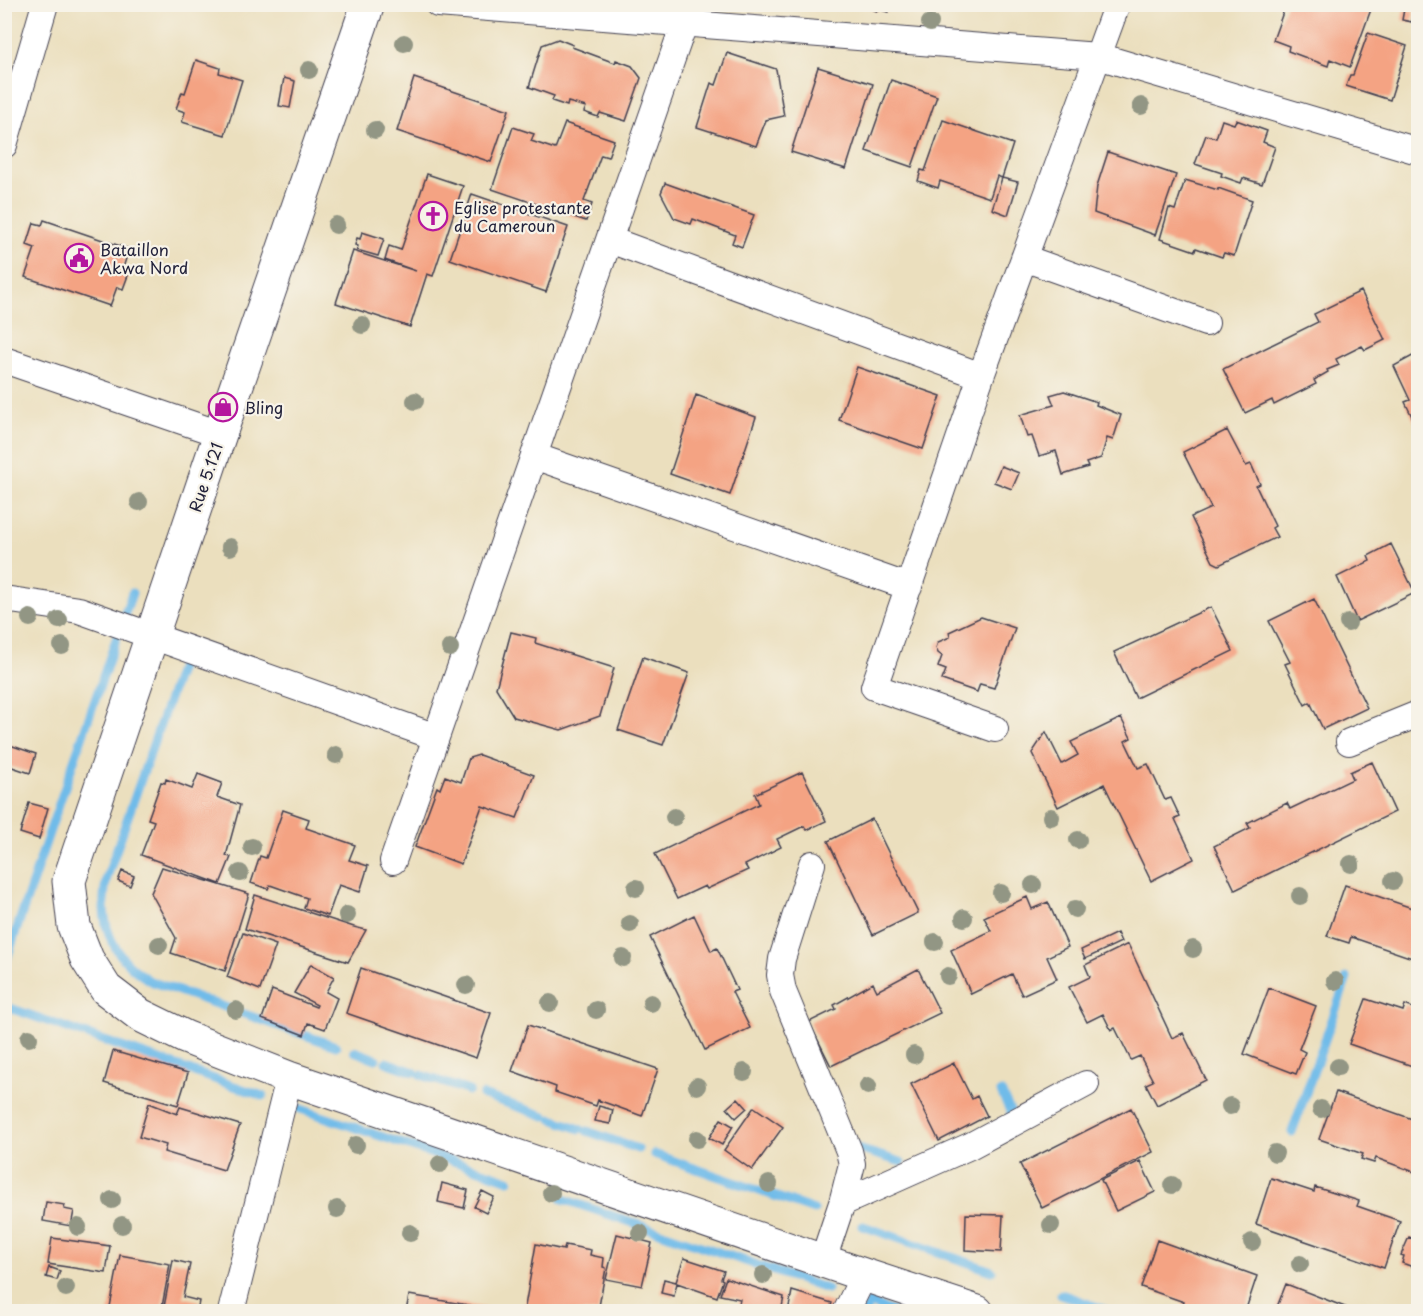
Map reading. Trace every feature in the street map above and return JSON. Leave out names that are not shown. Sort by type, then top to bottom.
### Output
[{"type":"street","points":[[4,145],[45,4]]},
{"type":"street","name":"Rue 5.121","points":[[290,1078],[185,1037],[140,1016],[106,989],[87,959],[74,926],[69,881],[368,4]]},
{"type":"street","points":[[438,4],[688,14],[1098,56],[1419,151]]},
{"type":"street","points":[[995,729],[874,687],[981,376],[1117,4]]},
{"type":"street","points":[[393,861],[688,14]]},
{"type":"street","points":[[610,240],[981,376]]},
{"type":"street","points":[[1024,258],[1206,323]]},
{"type":"street","points":[[4,360],[220,434]]},
{"type":"street","points":[[534,456],[909,587]]},
{"type":"street","points":[[4,599],[79,610],[436,737]]},
{"type":"street","points":[[1349,742],[1419,714]]},
{"type":"street","points":[[812,864],[782,959],[780,975],[783,991],[852,1164],[824,1260]]},
{"type":"street","points":[[231,1311],[290,1078],[864,1275],[977,1311]]},
{"type":"street","points":[[842,1203],[970,1146],[1086,1084]]},
{"type":"street","points":[[846,1311],[864,1275]]},
{"type":"building","points":[[891,4],[888,12],[860,5]]},
{"type":"building","points":[[1286,4],[1373,4],[1350,67],[1330,59],[1328,66],[1288,51],[1289,46],[1273,40]]},
{"type":"building","points":[[1404,9],[1414,11],[1412,22],[1402,20]]},
{"type":"building","points":[[1368,33],[1407,46],[1390,100],[1346,86],[1350,75],[1353,75]]},
{"type":"building","points":[[558,39],[573,45],[572,47],[615,63],[616,60],[632,66],[641,78],[626,121],[600,113],[598,117],[584,112],[586,107],[568,102],[567,106],[552,101],[554,96],[529,87],[542,45]]},
{"type":"building","points":[[727,53],[776,69],[784,116],[766,120],[756,146],[697,127],[711,83],[716,85]]},
{"type":"building","points":[[196,60],[220,68],[219,73],[242,80],[225,135],[182,122],[185,112],[176,109],[182,92],[185,93]]},
{"type":"building","points":[[818,67],[873,84],[846,169],[791,152]]},
{"type":"building","points":[[284,78],[295,81],[290,108],[279,106]]},
{"type":"building","points":[[414,78],[509,110],[491,162],[397,131]]},
{"type":"building","points":[[891,80],[937,96],[912,167],[866,151]]},
{"type":"building","points":[[943,120],[1013,144],[1002,178],[997,176],[990,198],[940,181],[938,188],[918,181],[921,170],[925,171]]},
{"type":"building","points":[[1222,120],[1234,124],[1236,120],[1267,131],[1263,142],[1275,147],[1262,184],[1243,178],[1241,183],[1221,176],[1222,173],[1195,164],[1206,135],[1216,138]]},
{"type":"building","points":[[565,123],[614,140],[608,157],[601,155],[584,201],[592,204],[586,221],[492,189],[513,127],[534,134],[531,141],[555,149]]},
{"type":"building","points":[[1108,152],[1176,175],[1155,235],[1094,213],[1097,186]]},
{"type":"building","points":[[427,174],[463,186],[433,276],[427,274],[410,327],[336,303],[353,251],[416,271],[385,260],[389,246],[401,250]]},
{"type":"building","points":[[1002,178],[1018,182],[1008,215],[992,209]]},
{"type":"building","points":[[1185,180],[1252,200],[1234,256],[1224,253],[1222,257],[1196,248],[1195,251],[1160,239],[1169,208],[1175,210]]},
{"type":"building","points":[[665,183],[754,215],[742,247],[732,243],[735,235],[693,219],[691,224],[674,218],[661,193]]},
{"type":"building","points":[[472,194],[568,227],[546,292],[450,259]]},
{"type":"building","name":"Bataillon Akwa Nord","points":[[44,220],[129,249],[123,268],[130,270],[123,289],[117,287],[110,306],[25,277],[35,248],[27,245],[34,223],[42,225]]},
{"type":"building","points":[[362,232],[384,239],[378,256],[357,250],[358,246],[355,245]]},
{"type":"building","points":[[1361,291],[1385,340],[1365,350],[1362,346],[1336,359],[1339,365],[1327,370],[1328,372],[1314,380],[1316,384],[1274,405],[1272,400],[1245,413],[1223,369],[1318,322],[1314,314]]},
{"type":"building","points":[[1418,353],[1418,429],[1405,402],[1410,400],[1394,366]]},
{"type":"building","points":[[857,367],[941,396],[923,449],[839,420]]},
{"type":"building","points":[[1064,391],[1097,402],[1096,405],[1121,415],[1113,440],[1107,438],[1101,458],[1086,463],[1088,467],[1063,475],[1056,451],[1039,456],[1032,436],[1027,437],[1020,415],[1054,405],[1050,395]]},
{"type":"building","points":[[696,395],[756,417],[730,495],[670,474]]},
{"type":"building","points":[[1227,430],[1246,466],[1251,464],[1260,484],[1256,486],[1275,526],[1272,528],[1277,537],[1219,565],[1213,562],[1191,517],[1211,508],[1183,452]]},
{"type":"building","points":[[1001,466],[1019,473],[1012,489],[994,482]]},
{"type":"building","points":[[1391,544],[1415,593],[1357,621],[1337,577],[1370,561],[1368,556]]},
{"type":"building","points":[[1314,599],[1367,708],[1323,729],[1310,702],[1305,705],[1285,664],[1290,662],[1269,621]]},
{"type":"building","points":[[1211,607],[1233,651],[1136,698],[1114,652]]},
{"type":"building","points":[[981,617],[1015,628],[994,688],[980,684],[977,692],[942,680],[946,670],[938,667],[942,656],[936,648],[938,642],[950,637],[949,632]]},
{"type":"building","points":[[511,632],[536,638],[535,643],[614,668],[600,716],[561,730],[514,717],[496,688]]},
{"type":"building","points":[[643,657],[689,673],[663,745],[618,730]]},
{"type":"building","points":[[1121,718],[1131,738],[1125,741],[1138,768],[1148,764],[1165,800],[1171,798],[1180,817],[1175,819],[1194,859],[1151,881],[1104,784],[1058,807],[1032,753],[1046,732],[1062,764],[1078,755],[1071,742]]},
{"type":"building","points":[[4,743],[36,754],[30,773],[9,766],[7,772],[4,771]]},
{"type":"building","points":[[479,755],[534,775],[517,818],[482,806],[461,864],[415,847],[437,787],[440,789],[445,776],[461,782],[469,758]]},
{"type":"building","points":[[1372,762],[1395,812],[1235,890],[1214,846],[1250,828],[1247,823],[1287,803],[1290,809],[1353,779],[1350,772]]},
{"type":"building","points":[[802,772],[826,821],[807,830],[804,826],[777,839],[781,847],[745,865],[748,870],[707,889],[705,886],[677,899],[655,854],[759,804],[755,794]]},
{"type":"building","points":[[198,774],[222,783],[217,797],[240,805],[226,856],[231,857],[220,884],[141,855],[154,821],[148,819],[161,782],[165,783],[166,779],[192,789]]},
{"type":"building","points":[[29,803],[48,808],[39,839],[20,833]]},
{"type":"building","points":[[283,810],[309,819],[306,828],[355,845],[349,860],[368,866],[360,892],[339,885],[328,916],[304,908],[307,898],[270,885],[268,889],[251,883],[260,856],[266,858]]},
{"type":"building","points":[[872,819],[918,913],[873,935],[828,841]]},
{"type":"building","points":[[162,867],[249,894],[225,971],[171,953],[176,938],[151,893]]},
{"type":"building","points":[[122,871],[134,876],[130,886],[118,881]]},
{"type":"building","points":[[1345,885],[1418,910],[1418,960],[1351,937],[1349,943],[1327,936]]},
{"type":"building","points":[[255,895],[366,930],[348,962],[245,929]]},
{"type":"building","points":[[1027,897],[1032,909],[1048,902],[1068,947],[1047,957],[1057,979],[1022,995],[1012,974],[971,994],[951,950],[991,931],[984,917]]},
{"type":"building","points":[[694,915],[711,951],[717,948],[737,990],[732,992],[750,1028],[705,1050],[650,937]]},
{"type":"building","points":[[243,933],[276,945],[260,990],[227,977]]},
{"type":"building","points":[[1117,933],[1121,942],[1085,959],[1081,950]]},
{"type":"building","points":[[1128,944],[1172,1038],[1183,1033],[1206,1080],[1157,1105],[1146,1084],[1153,1081],[1140,1056],[1131,1060],[1115,1028],[1111,1030],[1103,1014],[1087,1022],[1069,987],[1090,977],[1085,965]]},
{"type":"building","points":[[311,964],[334,977],[326,992],[337,998],[325,1029],[308,1023],[304,1035],[262,1019],[272,990],[316,1007],[317,1005],[294,993]]},
{"type":"building","points":[[361,968],[491,1013],[476,1058],[346,1013]]},
{"type":"building","points":[[918,969],[940,1013],[831,1066],[809,1022],[836,1009],[834,1005],[873,983],[877,991]]},
{"type":"building","points":[[1269,988],[1316,1006],[1299,1049],[1305,1052],[1296,1074],[1244,1054]]},
{"type":"building","points":[[1366,999],[1403,1011],[1405,1005],[1418,1010],[1418,1068],[1349,1044]]},
{"type":"building","points":[[528,1025],[658,1069],[642,1116],[598,1100],[596,1106],[555,1092],[556,1087],[512,1071]]},
{"type":"building","points":[[113,1051],[188,1073],[178,1105],[104,1083]]},
{"type":"building","points":[[954,1063],[972,1099],[977,1096],[987,1116],[939,1141],[911,1084]]},
{"type":"building","points":[[1336,1092],[1418,1121],[1417,1173],[1376,1158],[1374,1163],[1361,1159],[1363,1154],[1319,1139]]},
{"type":"building","points":[[738,1098],[747,1108],[736,1118],[727,1108]]},
{"type":"building","points":[[149,1103],[177,1114],[180,1107],[240,1125],[224,1170],[164,1152],[166,1145],[139,1137]]},
{"type":"building","points":[[599,1106],[613,1110],[610,1124],[595,1121]]},
{"type":"building","points":[[754,1107],[783,1127],[752,1170],[724,1150]]},
{"type":"building","points":[[1131,1108],[1153,1152],[1042,1208],[1020,1164]]},
{"type":"building","points":[[721,1119],[733,1126],[722,1145],[709,1138]]},
{"type":"building","points":[[1140,1161],[1155,1192],[1116,1211],[1101,1180]]},
{"type":"building","points":[[1271,1178],[1314,1192],[1315,1187],[1359,1201],[1357,1206],[1400,1221],[1384,1268],[1256,1224]]},
{"type":"building","points":[[442,1183],[468,1190],[464,1208],[438,1202]]},
{"type":"building","points":[[482,1191],[494,1197],[486,1213],[474,1207]]},
{"type":"building","points":[[46,1202],[65,1205],[64,1209],[74,1211],[71,1226],[43,1221]]},
{"type":"building","points":[[966,1214],[1003,1215],[1001,1252],[965,1250]]},
{"type":"building","points":[[617,1234],[652,1243],[642,1286],[606,1279]]},
{"type":"building","points":[[1409,1237],[1418,1241],[1413,1267],[1402,1263],[1404,1256],[1401,1255]]},
{"type":"building","points":[[52,1238],[110,1246],[106,1273],[48,1264]]},
{"type":"building","points":[[1157,1240],[1257,1276],[1245,1312],[1212,1312],[1204,1309],[1203,1312],[1193,1312],[1182,1307],[1184,1302],[1141,1287]]},
{"type":"building","points":[[536,1244],[564,1250],[565,1245],[591,1250],[590,1255],[604,1258],[603,1267],[606,1268],[598,1312],[524,1312]]},
{"type":"building","points":[[120,1255],[170,1264],[161,1312],[109,1312]]},
{"type":"building","points":[[684,1258],[724,1271],[717,1297],[677,1283],[674,1296],[661,1293],[664,1279],[676,1282]]},
{"type":"building","points":[[173,1260],[190,1264],[183,1297],[199,1301],[197,1312],[163,1312]]},
{"type":"building","points":[[49,1267],[60,1271],[57,1280],[46,1277]]},
{"type":"building","points":[[726,1278],[784,1297],[781,1312],[745,1312],[738,1309],[740,1299],[720,1295]]},
{"type":"building","points":[[1286,1284],[1350,1309],[1349,1312],[1275,1312]]},
{"type":"building","points":[[792,1291],[832,1303],[829,1312],[788,1312]]},
{"type":"building","points":[[409,1295],[498,1310],[497,1312],[406,1312]]},
{"type":"waterway","points":[[4,967],[132,593]]},
{"type":"waterway","points":[[186,650],[107,877],[104,909],[110,937],[125,961],[150,981],[336,1046]]},
{"type":"waterway","points":[[1292,1132],[1347,978]]},
{"type":"waterway","points":[[4,1006],[263,1096]]},
{"type":"waterway","points":[[354,1051],[376,1059]]},
{"type":"waterway","points":[[386,1062],[414,1072]]},
{"type":"waterway","points":[[421,1075],[469,1091]]},
{"type":"waterway","points":[[1001,1092],[1013,1117],[1011,1118]]},
{"type":"waterway","points":[[483,1095],[545,1116]]},
{"type":"waterway","points":[[292,1106],[509,1180]]},
{"type":"waterway","points":[[552,1119],[580,1129]]},
{"type":"waterway","points":[[587,1131],[638,1149]]},
{"type":"waterway","points":[[854,1145],[855,1148],[901,1162]]},
{"type":"waterway","points":[[654,1154],[814,1210]]},
{"type":"waterway","points":[[563,1199],[827,1289]]},
{"type":"waterway","points":[[863,1226],[992,1271]]},
{"type":"waterway","points":[[1061,1294],[1111,1312]]},
{"type":"waterway","points":[[865,1312],[869,1303],[893,1312]]},
{"type":"place","name":"Eglise protestante du Cameroun","points":[[433,216]]},
{"type":"place","name":"Bataillon Akwa Nord","points":[[79,258]]},
{"type":"place","name":"Bling","points":[[223,407]]}]
